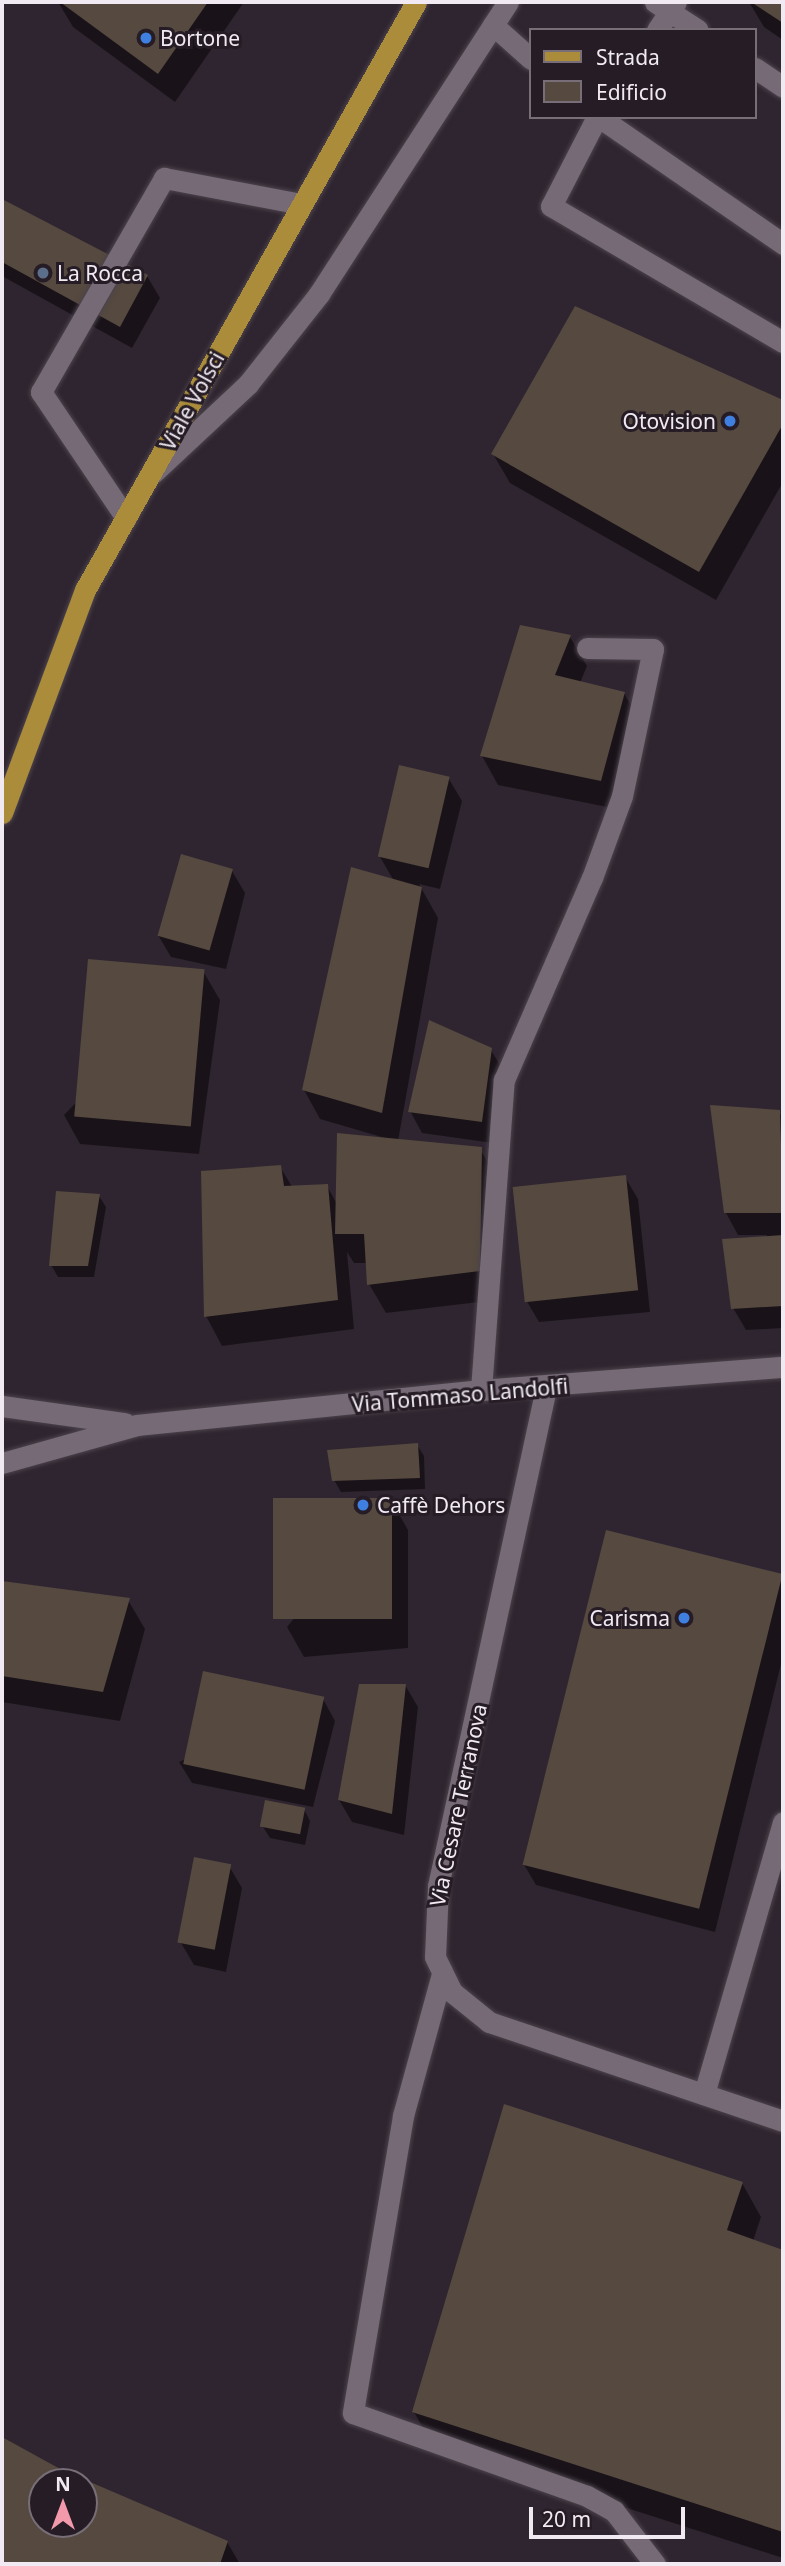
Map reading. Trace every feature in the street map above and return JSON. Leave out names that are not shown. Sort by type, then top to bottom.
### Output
[{"type":"main road","name":"Viale Volsci","points":[[2,813],[85,590],[415,2]]},
{"type":"street","points":[[149,476],[247,384],[319,294],[508,2]]},
{"type":"street","points":[[658,28],[667,5],[696,28]]},
{"type":"street","points":[[493,25],[530,58]]},
{"type":"street","points":[[757,69],[783,87]]},
{"type":"street","points":[[597,119],[551,206],[783,342]]},
{"type":"street","points":[[601,119],[783,244]]},
{"type":"street","points":[[126,518],[41,392],[164,178],[302,204]]},
{"type":"street","points":[[481,1390],[504,1080],[622,796],[653,649],[587,648]]},
{"type":"street","name":"Via Tommaso Landolfi","points":[[2,1462],[137,1425],[481,1390],[546,1388],[783,1367]]},
{"type":"street","name":"Via Cesare Terranova","points":[[546,1388],[438,1886],[433,1939],[442,1974],[465,2007],[498,2026],[783,2121]]},
{"type":"street","name":"Via Tommaso Landolfi","points":[[2,1406],[137,1425]]},
{"type":"street","points":[[704,2094],[783,1822]]},
{"type":"street","points":[[442,1974],[403,2116],[353,2413],[587,2496],[614,2511],[655,2564]]},
{"type":"building","name":"Bortone","points":[[60,2],[208,2],[158,74]]},
{"type":"building","points":[[751,2],[783,2],[783,23]]},
{"type":"building","points":[[2,199],[148,275],[120,327],[2,262]]},
{"type":"building","points":[[575,306],[783,400],[783,424],[699,572],[491,454]]},
{"type":"building","points":[[520,625],[571,635],[555,675],[625,692],[601,781],[480,756]]},
{"type":"building","points":[[399,765],[450,777],[429,868],[378,857]]},
{"type":"building","points":[[181,854],[233,869],[209,951],[158,936]]},
{"type":"building","points":[[351,867],[422,887],[382,1113],[302,1090]]},
{"type":"building","points":[[88,959],[205,969],[191,1127],[74,1116]]},
{"type":"building","points":[[429,1020],[492,1048],[482,1122],[408,1112]]},
{"type":"building","points":[[710,1105],[780,1110],[783,1213],[724,1213]]},
{"type":"building","points":[[337,1133],[482,1147],[480,1271],[367,1285],[364,1234],[335,1234]]},
{"type":"building","points":[[281,1165],[284,1186],[328,1184],[338,1300],[204,1317],[201,1171]]},
{"type":"building","points":[[626,1175],[638,1290],[525,1302],[513,1187]]},
{"type":"building","points":[[56,1191],[100,1194],[88,1266],[49,1266]]},
{"type":"building","points":[[783,1235],[783,1306],[731,1309],[722,1239]]},
{"type":"building","points":[[418,1443],[420,1478],[332,1481],[327,1450]]},
{"type":"building","points":[[273,1498],[392,1498],[392,1619],[273,1619]]},
{"type":"building","points":[[606,1530],[783,1574],[699,1909],[523,1865]]},
{"type":"building","points":[[2,1581],[130,1598],[103,1692],[2,1676]]},
{"type":"building","points":[[203,1671],[324,1697],[305,1790],[183,1764]]},
{"type":"building","points":[[359,1684],[406,1684],[392,1814],[338,1800]]},
{"type":"building","points":[[265,1800],[305,1808],[300,1834],[260,1827]]},
{"type":"building","points":[[194,1857],[231,1864],[215,1950],[177,1942]]},
{"type":"building","points":[[504,2104],[743,2182],[727,2230],[783,2250],[783,2532],[412,2412]]},
{"type":"building","points":[[2,2437],[58,2468],[28,2468],[28,2538],[98,2538],[98,2485],[228,2541],[220,2564],[2,2564]]},
{"type":"place","name":"Bortone","points":[[146,38]]},
{"type":"place","name":"La Rocca","points":[[43,273]]},
{"type":"place","name":"Otovision","points":[[730,421]]},
{"type":"place","name":"Caffè Dehors","points":[[363,1505]]},
{"type":"place","name":"Carisma","points":[[684,1618]]}]
